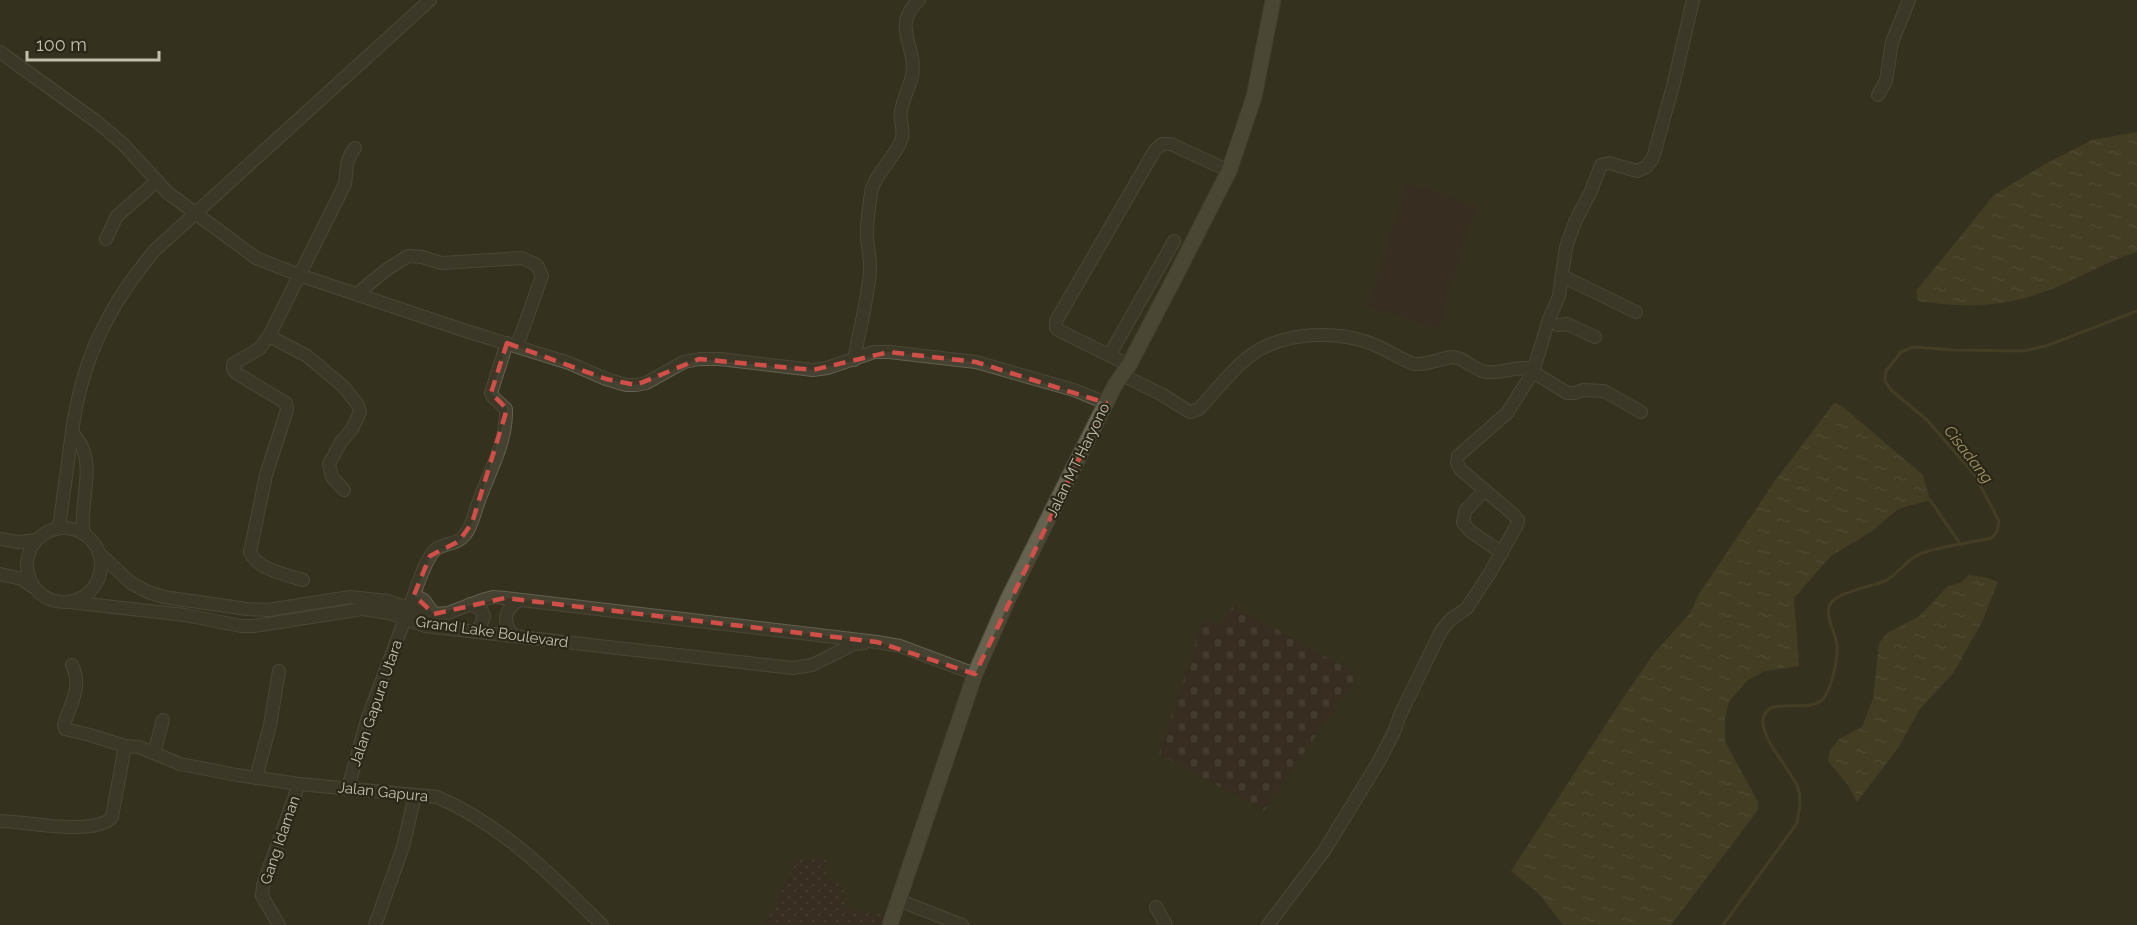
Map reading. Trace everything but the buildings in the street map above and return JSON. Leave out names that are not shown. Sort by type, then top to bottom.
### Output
[{"type":"main road","name":"Jalan MT Haryono","points":[[890,925],[975,674],[1008,599],[1106,404],[1229,171],[1254,97],[1273,0]]},
{"type":"street","points":[[59,528],[80,385],[104,322],[136,272],[155,249],[430,0]]},
{"type":"street","points":[[854,360],[870,269],[867,232],[871,192],[901,140],[903,130],[900,111],[912,75],[913,63],[913,55],[906,38],[905,24],[908,14],[919,0]]},
{"type":"street","points":[[1268,925],[1324,851],[1379,761],[1441,631],[1450,620],[1467,608],[1511,538],[1518,520],[1461,470],[1457,463],[1459,453],[1507,413],[1533,370],[1554,326],[1566,247],[1575,222],[1592,191],[1601,165],[1609,163],[1637,171],[1642,170],[1653,158],[1693,0]]},
{"type":"street","points":[[1878,94],[1886,81],[1892,42],[1909,0]]},
{"type":"street","points":[[0,52],[97,122],[123,144],[168,193],[256,258],[299,275],[569,363],[606,380],[626,385],[646,383],[684,362],[699,359],[720,359],[813,370],[827,368],[874,352],[889,352],[976,362],[1074,390],[1106,404]]},
{"type":"street","points":[[1229,171],[1171,144],[1162,144],[1155,150],[1056,321],[1056,328],[1110,354],[1125,370],[1191,412],[1199,409],[1246,359],[1264,348],[1305,335],[1348,336],[1367,342],[1414,364],[1423,364],[1453,356],[1476,369],[1488,372],[1502,372],[1515,368],[1533,370],[1567,393],[1583,390],[1604,391],[1641,412]]},
{"type":"street","points":[[303,580],[266,568],[254,560],[250,552],[266,475],[287,410],[286,403],[236,373],[233,364],[258,349],[269,336],[345,184],[349,155],[355,148]]},
{"type":"street","points":[[106,239],[117,216],[157,181]]},
{"type":"street","points":[[1110,354],[1174,241]]},
{"type":"street","points":[[357,294],[386,270],[408,256],[441,262],[522,258],[537,265],[542,276],[512,345]]},
{"type":"street","points":[[1562,276],[1636,312]]},
{"type":"street","points":[[1554,326],[1567,324],[1595,337]]},
{"type":"street","points":[[269,336],[308,356],[344,387],[358,405],[360,412],[352,429],[341,442],[329,464],[332,477],[344,490]]},
{"type":"street","name":"Jalan Gapura Utara","points":[[348,788],[368,717],[430,556],[437,548],[459,541],[472,523],[478,502],[502,444],[506,409],[492,397],[491,393],[512,345]]},
{"type":"street","points":[[72,432],[85,453],[82,523],[84,534]]},
{"type":"street","points":[[1485,490],[1465,511],[1463,523],[1470,531],[1502,554]]},
{"type":"street","points":[[0,573],[22,579],[34,588],[50,599],[69,602],[81,598],[95,585],[101,567],[100,554],[94,542],[84,534],[72,529],[59,528],[46,532],[36,540],[29,551],[26,563],[28,576],[34,588]]},
{"type":"street","points":[[0,539],[18,542],[36,540]]},
{"type":"street","name":"Grand Lake Boulevard","points":[[100,554],[131,583],[148,592],[164,597],[268,610],[350,597],[388,601],[425,626],[793,668],[812,665],[854,644],[877,642]]},
{"type":"street","points":[[414,595],[424,600],[434,614]]},
{"type":"street","name":"Grand Lake Boulevard","points":[[69,602],[185,615],[241,626],[254,626],[362,609],[407,614],[448,613],[493,597],[877,642],[900,646],[975,674]]},
{"type":"street","points":[[515,636],[507,628],[506,614],[512,604],[520,600]]},
{"type":"street","points":[[470,604],[481,609],[484,616],[483,622],[474,632]]},
{"type":"street","name":"Jalan Gapura","points":[[72,665],[77,675],[78,686],[64,725],[65,729],[125,746],[139,747],[180,764],[256,778],[437,797],[457,806],[513,841],[602,925]]},
{"type":"street","points":[[256,778],[270,725],[279,671]]},
{"type":"street","points":[[154,753],[163,720]]},
{"type":"street","points":[[0,821],[93,827],[103,824],[112,817],[125,746]]},
{"type":"street","name":"Gang Idaman","points":[[279,925],[262,896],[263,885],[299,784]]},
{"type":"street","points":[[375,925],[403,848],[415,795]]},
{"type":"street","points":[[898,900],[962,925]]},
{"type":"street","points":[[1156,908],[1166,925]]},
{"type":"highlighted area","points":[[507,343],[606,379],[636,385],[699,359],[813,370],[889,352],[976,362],[1106,403],[975,674],[877,642],[505,598],[434,614],[414,595],[430,556],[459,541],[472,523],[507,409],[491,393]]},
{"type":"green space","points":[[1406,183],[1476,205],[1438,329],[1368,307]]},
{"type":"green space","points":[[1234,605],[1358,675],[1264,811],[1159,754],[1204,618],[1219,625]]},
{"type":"green space","points":[[828,857],[825,879],[844,885],[845,909],[887,916],[883,925],[765,925],[795,861]]},
{"type":"water","points":[[2137,132],[2137,252],[2049,290],[2015,300],[1984,305],[1952,305],[1918,301],[1916,291],[1994,195],[2043,165],[2092,140]]},
{"type":"water","points":[[1834,403],[1842,406],[1923,475],[1930,500],[1898,509],[1871,532],[1831,556],[1794,598],[1799,666],[1765,671],[1748,680],[1729,701],[1725,719],[1725,741],[1758,802],[1758,810],[1671,925],[1563,925],[1539,894],[1511,871],[1621,701],[1655,652],[1690,613],[1699,594],[1774,482]]},
{"type":"water","points":[[1969,575],[1998,582],[1982,622],[1954,672],[1920,709],[1898,748],[1857,802],[1848,785],[1828,761],[1830,750],[1839,739],[1862,727],[1873,699],[1879,643],[1887,633],[1918,617],[1948,586],[1960,583]]},
{"type":"waterway","name":"Cisadang","points":[[1723,925],[1797,823],[1800,801],[1798,788],[1766,735],[1763,719],[1766,712],[1772,708],[1808,705],[1816,703],[1826,695],[1837,653],[1837,642],[1828,612],[1832,602],[1837,597],[1885,581],[1920,554],[1991,538],[1997,532],[1999,521],[1974,474],[1927,420],[1891,390],[1885,381],[1886,371],[1901,352],[1913,347],[2023,351],[2046,346],[2137,311]]},
{"type":"waterway","points":[[1930,500],[1961,545]]}]
